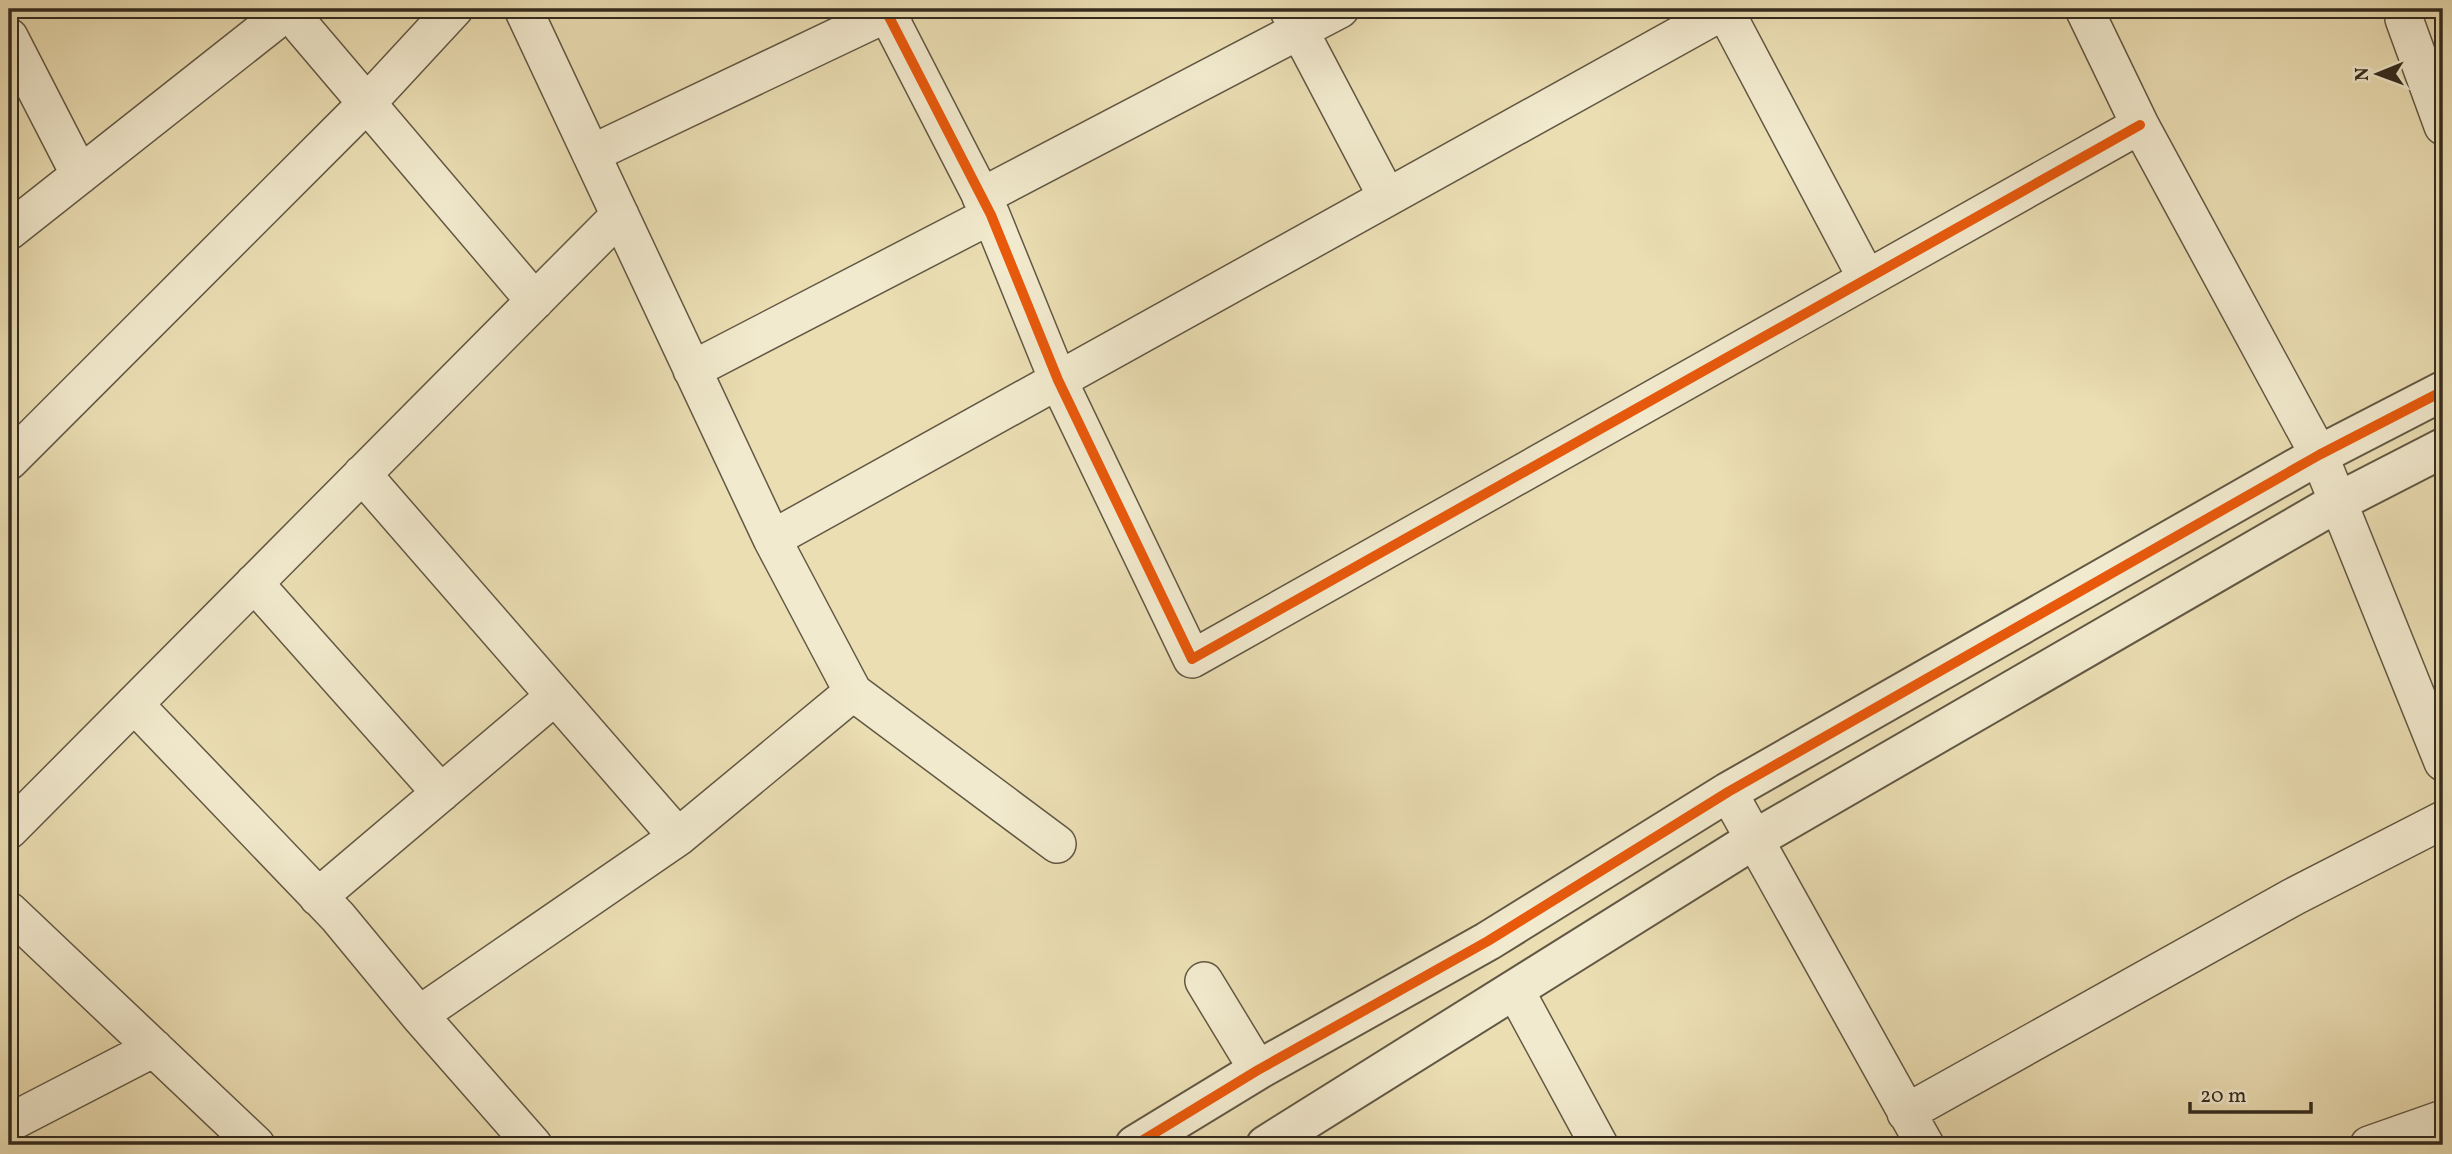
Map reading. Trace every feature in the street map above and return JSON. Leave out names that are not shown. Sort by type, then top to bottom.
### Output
[{"type":"street","points":[[9,231],[292,9],[302,27],[535,301]]},
{"type":"street","points":[[9,461],[367,103],[454,9]]},
{"type":"street","points":[[523,9],[772,539],[853,692],[1057,844]]},
{"type":"street","points":[[692,370],[986,206],[1293,19],[1340,9]]},
{"type":"street","points":[[772,539],[1725,9],[1867,277]]},
{"type":"street","points":[[2084,9],[2140,125],[2319,455],[2443,762]]},
{"type":"street","points":[[591,154],[891,11],[986,206],[1058,380],[1192,659],[2140,125]]},
{"type":"street","points":[[2409,12],[2443,126]]},
{"type":"street","points":[[1293,19],[1387,197]]},
{"type":"street","points":[[9,37],[80,175]]},
{"type":"street","points":[[9,830],[620,215]]},
{"type":"street","points":[[1135,1145],[1258,1070],[1489,941],[1728,792],[2319,455],[2443,391]]},
{"type":"street","points":[[1266,1145],[1755,839],[2337,502],[2443,448]]},
{"type":"street","points":[[362,474],[678,837]]},
{"type":"street","points":[[254,583],[441,793]]},
{"type":"street","points":[[419,1015],[678,837],[853,692]]},
{"type":"street","points":[[318,897],[555,696]]},
{"type":"street","points":[[134,704],[318,897],[533,1145]]},
{"type":"street","points":[[1728,792],[1925,1145]]},
{"type":"street","points":[[1906,1113],[2293,897],[2443,821]]},
{"type":"street","points":[[9,912],[256,1145]]},
{"type":"street","points":[[1204,981],[1258,1070]]},
{"type":"street","points":[[1515,990],[1599,1145]]},
{"type":"street","points":[[9,1124],[154,1048]]},
{"type":"street","points":[[2369,1145],[2443,1119]]},
{"type":"cycle path","points":[[887,13],[991,215],[1058,380],[1192,659],[2140,125]]},
{"type":"cycle path","points":[[1135,1145],[1258,1070],[1488,941],[1728,792],[2319,455],[2443,391]]}]
